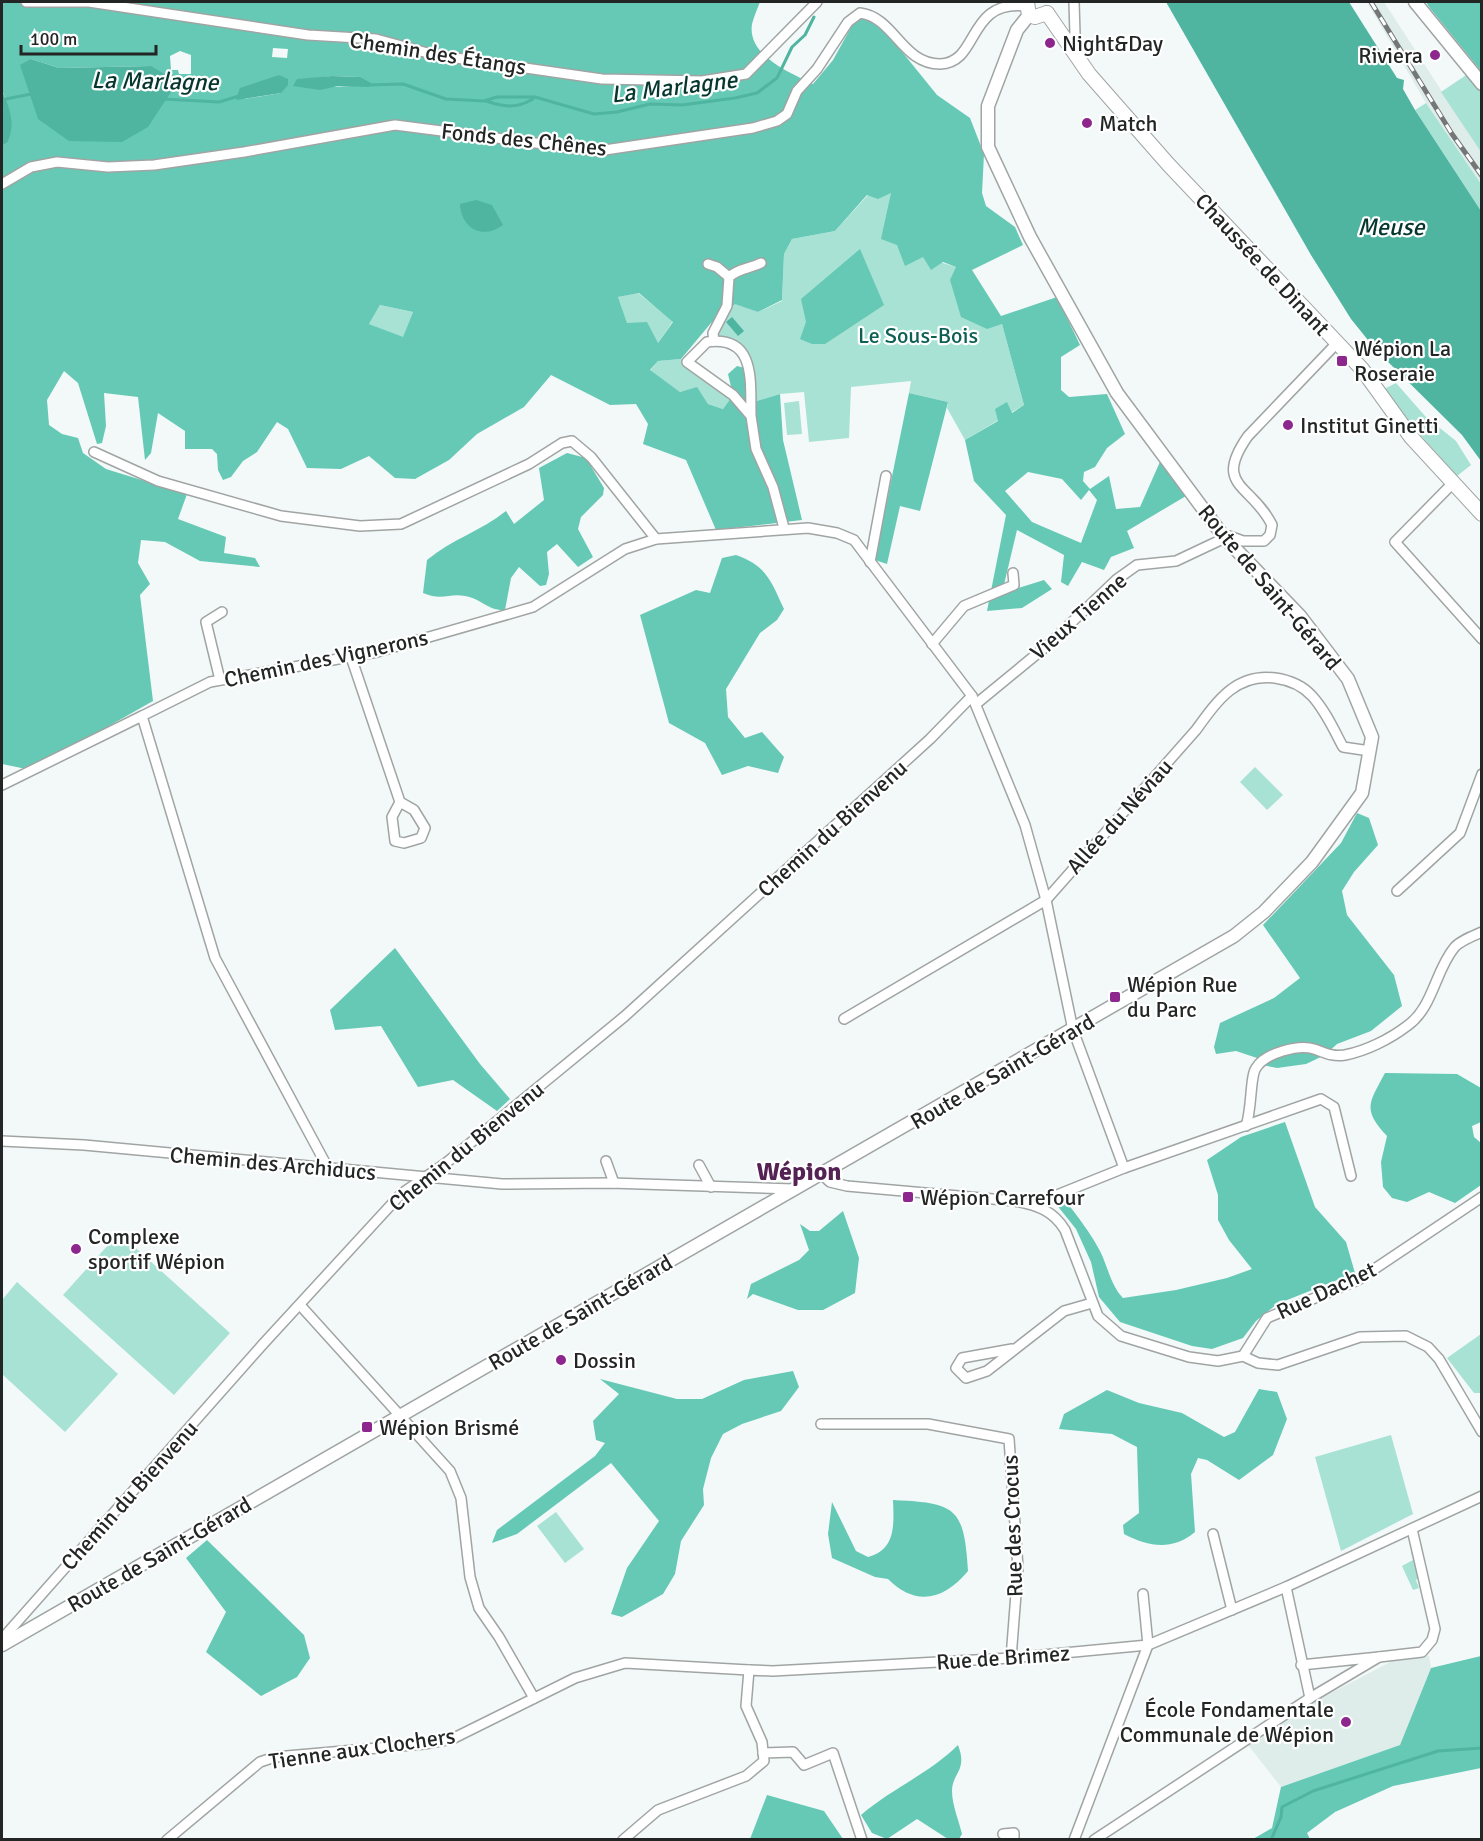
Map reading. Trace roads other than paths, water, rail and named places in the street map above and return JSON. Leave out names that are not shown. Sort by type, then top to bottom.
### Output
[{"type":"main road","points":[[1415,2],[1482,84]]},
{"type":"main road","points":[[1027,7],[1041,17],[1047,7]]},
{"type":"main road","name":"Route de Saint-Gérard","points":[[2,1645],[1234,936],[1264,912],[1312,862],[1362,793],[1372,737],[1348,680],[1300,616],[1224,537],[1117,393],[1030,237],[988,147],[988,105],[1027,7]]},
{"type":"main road","name":"Chaussée de Dinant","points":[[1047,7],[1066,44],[1168,164],[1362,369],[1411,437],[1482,514]]},
{"type":"street","name":"Chemin des Étangs","points":[[26,2],[90,2],[308,35],[376,39],[435,55],[602,79],[702,81],[746,74],[817,2]]},
{"type":"street","points":[[1066,44],[1075,35],[1074,2]]},
{"type":"street","name":"Fonds des Chênes","points":[[2,184],[31,167],[57,162],[108,167],[154,165],[244,153],[395,125],[598,151],[753,128],[777,121],[787,114],[797,91],[817,69],[848,22],[860,13],[880,21],[911,55],[938,64],[947,63],[967,48],[985,17],[993,11],[1001,6],[1027,7]]},
{"type":"street","points":[[714,341],[713,333],[727,306],[729,277],[739,269],[750,268],[761,263]]},
{"type":"street","points":[[708,264],[717,267],[729,277]]},
{"type":"street","points":[[751,417],[733,395],[687,362],[707,342],[728,342],[743,352],[749,369],[751,417],[756,449],[772,487],[784,528]]},
{"type":"street","points":[[1224,537],[1264,541],[1270,535],[1272,525],[1268,516],[1253,497],[1234,481],[1232,472],[1236,452],[1248,436],[1337,343]]},
{"type":"street","points":[[94,452],[158,481],[281,516],[360,526],[401,524],[530,464],[562,442],[572,441],[591,457],[656,539]]},
{"type":"street","points":[[870,562],[886,476]]},
{"type":"street","points":[[1453,483],[1395,542],[1482,639]]},
{"type":"street","name":"Chemin des Vignerons","points":[[2,785],[210,682],[377,652],[533,607],[625,549],[656,539],[784,528],[808,528],[837,533],[854,540],[974,700],[1025,825],[1046,900],[1074,1030],[1124,1168]]},
{"type":"street","name":"Vieux Tienne","points":[[974,700],[1049,644],[1116,580],[1137,565],[1176,561],[1224,537]]},
{"type":"street","points":[[932,644],[964,606],[1014,585],[1013,573]]},
{"type":"street","points":[[220,680],[206,622],[222,612]]},
{"type":"street","points":[[351,657],[400,802],[414,810],[426,828],[421,838],[405,843],[395,841],[392,817],[400,802]]},
{"type":"street","name":"Allée du Néviau","points":[[844,1019],[1046,900],[1196,730],[1218,701],[1240,682],[1252,678],[1272,678],[1302,687],[1317,702],[1343,747],[1370,751]]},
{"type":"street","name":"Chemin du Bienvenu","points":[[2,1639],[401,1194],[426,1177],[625,1016],[974,700]]},
{"type":"street","points":[[142,716],[215,958],[329,1170]]},
{"type":"street","points":[[1397,891],[1460,833],[1482,774]]},
{"type":"street","points":[[1246,1126],[1252,1111],[1254,1071],[1258,1064],[1265,1059],[1300,1048],[1313,1048],[1328,1056],[1344,1055],[1363,1050],[1408,1026],[1421,1013],[1454,947],[1482,932]]},
{"type":"street","points":[[1039,1205],[1057,1195],[1124,1168],[1320,1099],[1334,1107],[1351,1176]]},
{"type":"street","name":"Chemin des Archiducs","points":[[2,1141],[84,1145],[329,1170],[502,1184],[614,1184],[795,1189]]},
{"type":"street","points":[[606,1161],[614,1184]]},
{"type":"street","points":[[699,1165],[711,1186]]},
{"type":"street","points":[[821,1174],[830,1182],[847,1186],[1039,1205],[1060,1222],[1065,1230],[1092,1303],[1107,1326],[1120,1336],[1189,1357],[1218,1361],[1243,1356],[1258,1363],[1278,1365],[1360,1337],[1406,1336],[1428,1347],[1439,1359],[1482,1432]]},
{"type":"street","name":"Rue Dachet","points":[[1243,1356],[1267,1318],[1358,1280],[1482,1197]]},
{"type":"street","points":[[1012,1349],[962,1358],[956,1368],[966,1378],[987,1371],[1012,1349],[1064,1311],[1092,1303]]},
{"type":"street","points":[[300,1305],[382,1395],[398,1417],[443,1462],[457,1483],[470,1577],[479,1608],[499,1637],[534,1698]]},
{"type":"street","points":[[1471,1412],[1482,1408]]},
{"type":"street","name":"Rue des Crocus","points":[[821,1424],[928,1424],[1009,1439],[1018,1568],[1011,1658]]},
{"type":"street","name":"Rue de Brimez","points":[[749,1670],[773,1671],[1011,1658],[1148,1645],[1286,1587],[1482,1496]]},
{"type":"street","points":[[1301,1665],[1422,1652],[1432,1640],[1435,1629],[1412,1529]]},
{"type":"street","points":[[1213,1534],[1232,1610]]},
{"type":"street","points":[[1286,1587],[1301,1665],[1310,1698]]},
{"type":"street","points":[[1074,1839],[1148,1645],[1143,1594]]},
{"type":"street","points":[[1094,1839],[1310,1698],[1379,1657]]},
{"type":"street","name":"Tienne aux Clochers","points":[[167,1839],[260,1762],[290,1755],[424,1744],[452,1739],[575,1678],[625,1663],[749,1670]]},
{"type":"street","points":[[623,1839],[658,1810],[746,1776],[764,1761],[762,1742],[746,1706],[749,1670]]},
{"type":"street","points":[[763,1753],[793,1752],[804,1765],[833,1753],[862,1839]]},
{"type":"street","points":[[1003,1834],[1014,1833],[1014,1839]]},
{"type":"water","name":"Meuse","points":[[1166,2],[1349,2],[1397,78],[1404,80],[1403,89],[1415,110],[1481,211],[1481,461],[1462,435],[1376,350],[1351,319],[1311,255]]},
{"type":"water","points":[[31,59],[59,68],[151,66],[171,78],[171,92],[148,127],[122,142],[69,141],[38,119],[20,65]]},
{"type":"water","points":[[279,75],[288,79],[288,85],[281,93],[236,100],[240,88]]},
{"type":"water","points":[[332,76],[360,77],[371,83],[369,87],[338,86],[320,90],[293,86],[297,79]]},
{"type":"water","points":[[2,91],[9,110],[11,129],[7,143],[2,146]]},
{"type":"water","points":[[476,200],[492,205],[503,225],[488,232],[474,230],[469,226],[461,213],[460,204]]},
{"type":"water","points":[[732,317],[744,331],[738,336],[726,322]]},
{"type":"waterway","name":"La Marlagne","points":[[367,85],[403,84],[446,99],[484,101],[497,97],[535,97],[594,114],[617,112],[650,104],[682,105],[735,98],[757,93],[777,78],[792,47],[805,35],[814,17]]},
{"type":"waterway","name":"La Marlagne","points":[[2,103],[6,99],[31,94]]},
{"type":"waterway","name":"La Marlagne","points":[[163,99],[219,102],[239,96]]},
{"type":"waterway","name":"La Marlagne","points":[[486,101],[510,106],[533,99]]},
{"type":"waterway","points":[[1271,1840],[1281,1817],[1282,1807],[1313,1791],[1438,1751],[1482,1748]]},
{"type":"railway","points":[[1371,2],[1452,134],[1482,176]]},
{"type":"place","name":"Night&Day","points":[[1050,43]]},
{"type":"place","name":"Riviera","points":[[1435,55]]},
{"type":"place","name":"Match","points":[[1087,123]]},
{"type":"place","name":"Wépion La Roseraie","points":[[1342,361]]},
{"type":"place","name":"Institut Ginetti","points":[[1288,425]]},
{"type":"place","name":"Wépion Rue du Parc","points":[[1115,997]]},
{"type":"place","name":"Wépion Carrefour","points":[[908,1197]]},
{"type":"place","name":"Complexe sportif Wépion","points":[[76,1249]]},
{"type":"place","name":"Dossin","points":[[561,1360]]},
{"type":"place","name":"Wépion Brismé","points":[[367,1427]]},
{"type":"place","name":"École Fondamentale Communale de Wépion","points":[[1346,1722]]},
{"type":"district","name":"Wépion","points":[[799,1171]]},
{"type":"park label","name":"Le Sous-Bois","points":[[918,335]]}]
